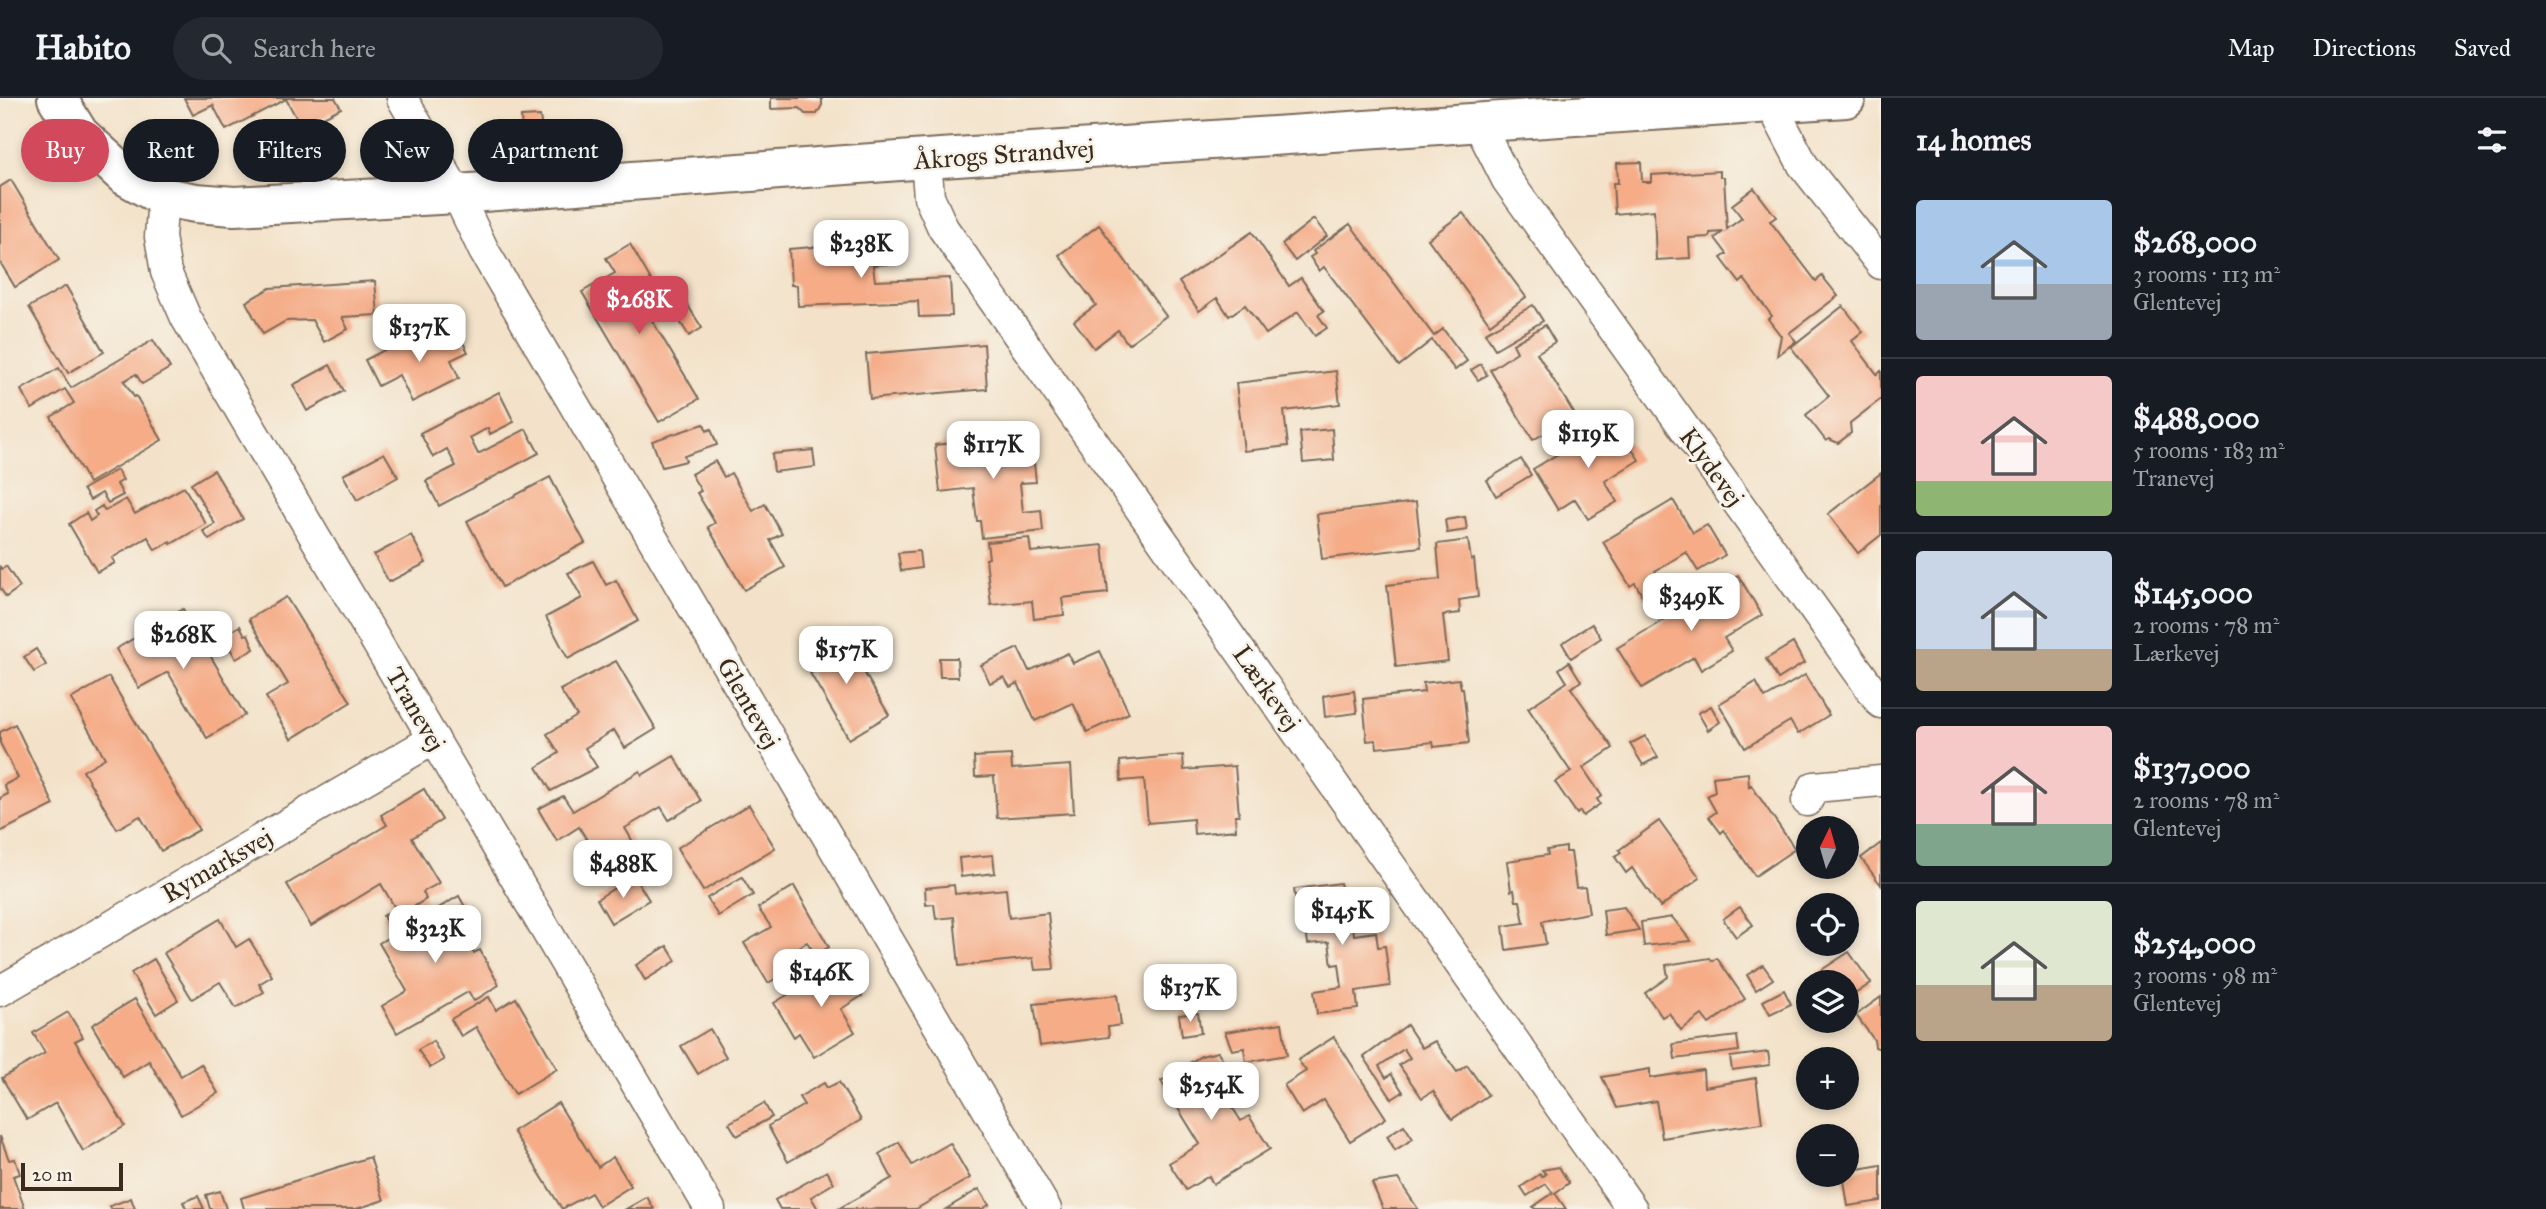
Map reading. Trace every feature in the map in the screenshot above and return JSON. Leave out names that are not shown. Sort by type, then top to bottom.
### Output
[{"type":"street","name":"Åkrogs Strandvej","points":[[57,98],[79,134],[124,175],[163,197],[234,206],[457,194],[926,159],[1846,98]]},
{"type":"street","name":"Glentevej","points":[[402,98],[457,194],[498,275],[1046,1209]]},
{"type":"street","points":[[1770,102],[1803,165],[1881,264]]},
{"type":"street","name":"Klydevej","points":[[1478,123],[1507,180],[1881,704]]},
{"type":"street","name":"Lærkevej","points":[[926,159],[929,197],[943,228],[1632,1209]]},
{"type":"street","name":"Tranevej","points":[[163,197],[160,237],[166,272],[186,318],[710,1209]]},
{"type":"street","name":"Rymarksvej","points":[[0,991],[434,739]]},
{"type":"street","points":[[1807,801],[1814,787],[1881,781]]},
{"type":"building","points":[[184,98],[335,98],[341,108],[320,119],[297,119],[286,99],[247,119],[233,119],[233,126],[226,130],[213,105],[193,115]]},
{"type":"building","points":[[771,98],[822,98],[822,105],[817,114],[805,114],[799,108],[771,109]]},
{"type":"building","points":[[540,116],[540,119],[521,119]]},
{"type":"building","points":[[1641,162],[1642,182],[1651,182],[1651,175],[1720,171],[1720,177],[1724,177],[1727,229],[1742,218],[1732,205],[1754,188],[1776,217],[1770,221],[1816,281],[1822,276],[1838,296],[1789,333],[1796,341],[1777,356],[1781,336],[1768,319],[1772,316],[1744,279],[1740,283],[1721,258],[1727,254],[1715,238],[1723,232],[1710,233],[1710,237],[1689,238],[1690,258],[1656,260],[1654,210],[1615,214],[1613,183],[1618,183],[1617,163]]},
{"type":"building","points":[[11,180],[59,260],[15,287],[0,262],[0,187]]},
{"type":"building","points":[[1463,213],[1526,297],[1490,324],[1428,239]]},
{"type":"building","points":[[1314,219],[1327,236],[1295,261],[1282,244]]},
{"type":"building","points":[[1350,224],[1434,336],[1443,329],[1467,361],[1455,370],[1432,340],[1399,366],[1324,267],[1319,271],[1310,257],[1315,254],[1313,251]]},
{"type":"building","points":[[1099,225],[1166,316],[1128,344],[1118,330],[1094,348],[1074,321],[1096,305],[1059,255]]},
{"type":"building","points":[[1252,232],[1289,286],[1301,278],[1324,311],[1318,315],[1327,328],[1315,336],[1298,312],[1266,334],[1245,305],[1229,316],[1217,298],[1199,311],[1179,282]]},
{"type":"building","points":[[886,241],[888,264],[873,265],[875,281],[950,278],[952,316],[919,317],[918,301],[798,306],[797,285],[791,285],[789,249]]},
{"type":"building","points":[[630,244],[651,280],[634,290],[699,399],[659,422],[582,292],[615,273],[606,258]]},
{"type":"building","points":[[375,281],[378,315],[342,317],[348,329],[324,342],[312,320],[286,321],[263,334],[246,302],[270,288]]},
{"type":"building","points":[[675,285],[702,328],[689,336],[662,293]]},
{"type":"building","points":[[66,286],[104,352],[68,373],[29,307]]},
{"type":"building","points":[[1533,305],[1543,321],[1495,349],[1485,333]]},
{"type":"building","points":[[1843,306],[1863,332],[1852,341],[1877,374],[1881,371],[1881,399],[1850,423],[1851,433],[1838,443],[1829,439],[1826,441],[1806,415],[1829,396],[1791,347]]},
{"type":"building","points":[[1545,325],[1555,342],[1537,353],[1575,415],[1533,440],[1490,370],[1517,352],[1513,344]]},
{"type":"building","points":[[457,331],[468,352],[451,360],[459,378],[412,402],[399,375],[378,386],[365,360],[419,332],[427,346]]},
{"type":"building","points":[[153,340],[170,368],[142,384],[136,374],[124,381],[162,440],[89,483],[51,417],[74,403],[65,389],[32,409],[21,390],[59,368],[71,388]]},
{"type":"building","points":[[984,344],[987,389],[870,399],[866,354]]},
{"type":"building","points":[[1481,364],[1487,375],[1478,380],[1471,370]]},
{"type":"building","points":[[330,365],[344,391],[307,411],[293,385]]},
{"type":"building","points":[[1336,371],[1340,404],[1284,411],[1288,446],[1244,451],[1236,383]]},
{"type":"building","points":[[499,392],[514,422],[490,434],[488,428],[470,438],[478,454],[526,429],[539,453],[439,506],[426,481],[456,466],[447,449],[433,457],[420,433]]},
{"type":"building","points":[[1614,420],[1639,460],[1605,481],[1617,502],[1588,519],[1575,499],[1558,510],[1533,469]]},
{"type":"building","points":[[704,424],[707,431],[711,429],[717,445],[684,456],[686,461],[662,467],[652,441]]},
{"type":"building","points":[[1332,429],[1334,460],[1303,463],[1300,432]]},
{"type":"building","points":[[1031,434],[1036,482],[1020,483],[1023,512],[1041,510],[1043,531],[982,538],[973,488],[940,492],[935,445]]},
{"type":"building","points":[[813,450],[815,467],[774,472],[772,454]]},
{"type":"building","points":[[384,453],[398,477],[357,500],[343,475]]},
{"type":"building","points":[[1521,459],[1531,475],[1496,496],[1487,480]]},
{"type":"building","points":[[715,461],[724,477],[731,473],[753,511],[765,504],[782,534],[770,540],[785,567],[744,590],[708,527],[715,523],[697,493],[701,491],[691,474]]},
{"type":"building","points":[[117,470],[123,480],[117,484],[123,495],[108,503],[102,493],[90,500],[83,489]]},
{"type":"building","points":[[214,470],[243,519],[209,540],[203,531],[215,524],[191,484]]},
{"type":"building","points":[[1881,473],[1881,535],[1858,553],[1828,514]]},
{"type":"building","points":[[550,477],[585,543],[502,587],[467,521]]},
{"type":"building","points":[[184,487],[206,524],[155,550],[148,537],[112,558],[115,563],[97,572],[69,524],[86,513],[90,521],[97,516],[94,511],[102,506],[105,511],[126,499],[135,514]]},
{"type":"building","points":[[1673,500],[1693,533],[1707,525],[1725,555],[1698,571],[1686,552],[1655,571],[1665,588],[1645,600],[1635,583],[1630,586],[1603,542]]},
{"type":"building","points":[[1416,502],[1421,547],[1322,559],[1317,514]]},
{"type":"building","points":[[1465,517],[1467,530],[1447,533],[1445,520]]},
{"type":"building","points":[[411,535],[426,563],[389,582],[374,555]]},
{"type":"building","points":[[1029,538],[1031,552],[1103,545],[1108,593],[1062,598],[1064,615],[1034,619],[1032,601],[991,605],[987,542]]},
{"type":"building","points":[[1468,540],[1471,560],[1474,559],[1478,597],[1459,600],[1460,613],[1443,615],[1448,661],[1396,667],[1387,585],[1440,579],[1437,544]]},
{"type":"building","points":[[919,551],[921,568],[901,571],[898,553]]},
{"type":"building","points":[[593,561],[606,585],[616,580],[638,621],[568,659],[546,617],[582,598],[568,573]]},
{"type":"building","points":[[6,566],[20,587],[6,597],[0,588],[0,567],[2,569]]},
{"type":"building","points":[[1738,575],[1762,615],[1724,638],[1732,651],[1701,670],[1694,657],[1642,688],[1617,648]]},
{"type":"building","points":[[286,597],[351,702],[291,739],[266,697],[288,684],[249,619]]},
{"type":"building","points":[[183,609],[245,715],[207,738],[168,672],[139,688],[116,649]]},
{"type":"building","points":[[1592,624],[1601,638],[1571,658],[1562,643]]},
{"type":"building","points":[[240,626],[245,635],[248,634],[254,649],[236,659],[223,636]]},
{"type":"building","points":[[852,630],[861,644],[851,650],[889,715],[849,739],[810,673],[813,672],[805,659]]},
{"type":"building","points":[[1793,643],[1804,663],[1778,679],[1766,659]]},
{"type":"building","points":[[1018,648],[1029,671],[1068,653],[1073,663],[1100,651],[1129,713],[1087,732],[1073,703],[1035,721],[1018,683],[1010,687],[1004,677],[990,683],[981,665]]},
{"type":"building","points":[[36,649],[46,665],[34,672],[24,657]]},
{"type":"building","points":[[939,658],[957,658],[958,677],[940,677]]},
{"type":"building","points":[[616,661],[656,729],[625,748],[614,730],[585,748],[597,767],[551,791],[537,767],[559,753],[547,734],[577,716],[560,690]]},
{"type":"building","points":[[1569,662],[1581,681],[1571,688],[1613,748],[1583,768],[1602,796],[1597,799],[1600,804],[1583,816],[1580,811],[1577,814],[1555,782],[1571,772],[1528,708],[1567,682],[1559,669]]},
{"type":"building","points":[[1805,675],[1829,715],[1798,734],[1790,721],[1745,748],[1719,704],[1756,682],[1765,698]]},
{"type":"building","points":[[109,677],[199,830],[161,851],[140,816],[117,829],[83,771],[105,758],[71,699]]},
{"type":"building","points":[[1459,679],[1463,688],[1469,743],[1434,747],[1433,742],[1377,748],[1376,740],[1367,741],[1363,699],[1424,692],[1423,683]]},
{"type":"building","points":[[1354,691],[1357,713],[1325,717],[1323,696]]},
{"type":"building","points":[[1711,706],[1720,722],[1708,730],[1698,713]]},
{"type":"building","points":[[15,724],[54,805],[0,832],[0,798],[8,794],[4,785],[18,778],[0,743],[0,732]]},
{"type":"building","points":[[1645,736],[1658,757],[1643,765],[1630,744]]},
{"type":"building","points":[[1011,755],[1012,769],[1071,765],[1074,813],[997,818],[994,776],[975,777],[974,757]]},
{"type":"building","points":[[1183,755],[1184,770],[1235,766],[1239,815],[1235,815],[1236,830],[1194,834],[1193,819],[1148,823],[1144,779],[1121,781],[1120,761]]},
{"type":"building","points":[[674,756],[701,801],[669,820],[661,807],[625,828],[633,842],[600,861],[579,827],[557,841],[538,809],[563,796],[573,811],[640,771],[642,775]]},
{"type":"building","points":[[1748,773],[1749,787],[1751,785],[1795,849],[1755,876],[1724,830],[1721,833],[1709,817],[1716,812],[1707,796],[1715,792],[1713,777]]},
{"type":"building","points":[[424,789],[442,820],[412,838],[439,883],[423,892],[426,899],[387,923],[383,916],[395,908],[381,884],[311,926],[287,884],[387,825],[381,815]]},
{"type":"building","points":[[749,805],[775,848],[703,891],[677,848]]},
{"type":"building","points":[[1659,821],[1700,878],[1660,907],[1632,868],[1626,873],[1615,857],[1621,853],[1619,850]]},
{"type":"building","points":[[1881,843],[1881,885],[1861,858]]},
{"type":"building","points":[[1566,847],[1566,852],[1571,852],[1576,888],[1585,887],[1589,913],[1542,921],[1546,944],[1506,950],[1503,926],[1524,923],[1520,901],[1516,901],[1514,890],[1511,891],[1507,861],[1548,855],[1547,850]]},
{"type":"building","points":[[993,855],[995,873],[961,877],[959,858]]},
{"type":"building","points":[[634,876],[649,900],[611,923],[597,899]]},
{"type":"building","points":[[742,877],[753,895],[718,916],[707,898]]},
{"type":"building","points":[[1340,883],[1343,898],[1349,896],[1354,935],[1376,932],[1378,947],[1385,946],[1390,986],[1356,991],[1358,1009],[1317,1014],[1314,991],[1342,987],[1339,964],[1332,965],[1329,942],[1308,944],[1304,914],[1298,915],[1294,889]]},
{"type":"building","points":[[954,885],[955,894],[1006,889],[1009,918],[1048,913],[1054,969],[1035,970],[1033,958],[959,966],[954,917],[936,919],[934,904],[926,905],[925,888]]},
{"type":"building","points":[[794,886],[829,947],[816,955],[807,942],[786,955],[794,968],[768,983],[744,943],[771,927],[758,908]]},
{"type":"building","points":[[459,896],[474,923],[461,931],[474,953],[480,950],[499,985],[474,1001],[468,992],[397,1033],[382,1006],[407,991],[379,943]]},
{"type":"building","points":[[1624,907],[1639,930],[1606,935],[1603,910]]},
{"type":"building","points":[[1740,907],[1753,925],[1736,937],[1723,919]]},
{"type":"building","points":[[1672,917],[1691,941],[1644,946],[1641,922]]},
{"type":"building","points":[[220,919],[236,947],[249,939],[272,976],[259,984],[264,992],[236,1008],[220,982],[192,999],[164,953]]},
{"type":"building","points":[[667,946],[676,961],[645,980],[636,965]]},
{"type":"building","points":[[1843,956],[1852,956],[1871,983],[1859,991],[1859,970],[1822,970]]},
{"type":"building","points":[[1710,958],[1712,961],[1717,958],[1745,999],[1709,1024],[1702,1015],[1681,1030],[1669,1013],[1662,1017],[1645,993],[1668,977],[1666,965]]},
{"type":"building","points":[[154,959],[178,1000],[156,1014],[131,973]]},
{"type":"building","points":[[842,962],[862,996],[841,1009],[855,1032],[814,1057],[799,1033],[794,1037],[774,1003]]},
{"type":"building","points":[[1763,965],[1773,979],[1756,990],[1747,975]]},
{"type":"building","points":[[1784,990],[1791,1004],[1770,1014],[1763,1001]]},
{"type":"building","points":[[1117,995],[1121,1025],[1108,1027],[1109,1037],[1040,1046],[1034,1004]]},
{"type":"building","points":[[489,997],[496,1010],[516,998],[557,1069],[515,1094],[476,1027],[461,1036],[451,1019]]},
{"type":"building","points":[[1881,997],[1881,1049],[1875,1047],[1874,1040],[1859,1019],[1859,1013]]},
{"type":"building","points":[[135,999],[181,1076],[201,1064],[218,1093],[181,1115],[149,1061],[123,1077],[92,1025]]},
{"type":"building","points":[[68,1012],[83,1037],[75,1041],[125,1126],[83,1151],[56,1103],[27,1120],[2,1078],[45,1053],[33,1033]]},
{"type":"building","points":[[1198,1013],[1201,1033],[1182,1036],[1179,1015]]},
{"type":"building","points":[[1282,1023],[1287,1055],[1246,1062],[1244,1048],[1232,1050],[1225,1032]]},
{"type":"building","points":[[1407,1025],[1422,1048],[1435,1041],[1457,1072],[1467,1065],[1488,1095],[1452,1119],[1433,1091],[1422,1098],[1399,1065],[1410,1058],[1404,1049],[1379,1066],[1386,1078],[1391,1074],[1403,1092],[1392,1099],[1364,1057]]},
{"type":"building","points":[[710,1029],[726,1057],[698,1074],[681,1046]]},
{"type":"building","points":[[1737,1036],[1739,1051],[1675,1059],[1673,1044]]},
{"type":"building","points":[[1334,1037],[1386,1118],[1350,1141],[1324,1100],[1302,1114],[1284,1085],[1306,1071],[1298,1060]]},
{"type":"building","points":[[433,1041],[444,1060],[430,1068],[418,1050]]},
{"type":"building","points":[[1218,1052],[1238,1081],[1222,1091],[1241,1121],[1249,1116],[1270,1149],[1213,1184],[1209,1176],[1186,1190],[1169,1163],[1200,1144],[1161,1081],[1201,1056]]},
{"type":"building","points":[[1768,1052],[1770,1065],[1732,1070],[1730,1057]]},
{"type":"building","points":[[1650,1069],[1650,1078],[1703,1070],[1704,1087],[1756,1078],[1762,1123],[1662,1138],[1656,1101],[1617,1108],[1602,1077]]},
{"type":"building","points":[[839,1082],[861,1120],[788,1162],[768,1126],[804,1105],[799,1097],[824,1083],[827,1088]]},
{"type":"building","points":[[558,1103],[598,1167],[613,1157],[631,1186],[599,1206],[591,1193],[562,1209],[513,1131]]},
{"type":"building","points":[[764,1103],[772,1117],[737,1136],[729,1123]]},
{"type":"building","points":[[1404,1125],[1413,1139],[1395,1150],[1387,1136]]},
{"type":"building","points":[[0,1136],[9,1160],[15,1159],[20,1174],[13,1176],[25,1209],[0,1209]]},
{"type":"building","points":[[899,1142],[912,1165],[950,1143],[970,1178],[916,1209],[838,1209],[892,1178],[879,1154]]},
{"type":"building","points":[[370,1157],[384,1200],[356,1209],[244,1209],[241,1198]]},
{"type":"building","points":[[1881,1165],[1881,1201],[1848,1206],[1845,1187],[1859,1187],[1859,1169]]},
{"type":"building","points":[[1559,1167],[1569,1183],[1555,1193],[1566,1209],[1535,1209],[1533,1207],[1553,1193],[1546,1184],[1527,1196],[1521,1187],[1540,1174],[1542,1177],[1546,1174],[1542,1170]]},
{"type":"building","points":[[827,1171],[834,1183],[811,1197],[818,1209],[780,1209],[775,1200]]},
{"type":"building","points":[[1398,1179],[1418,1209],[1383,1209],[1372,1183]]},
{"type":"building","points":[[979,1189],[989,1205],[982,1209],[946,1209]]},
{"type":"building","points":[[220,1191],[226,1209],[210,1209],[206,1195]]},
{"type":"building","points":[[198,1196],[204,1209],[186,1209],[183,1202]]},
{"type":"building","points":[[647,1197],[654,1209],[626,1209]]},
{"type":"building","points":[[131,1198],[135,1209],[111,1209],[110,1206]]}]
